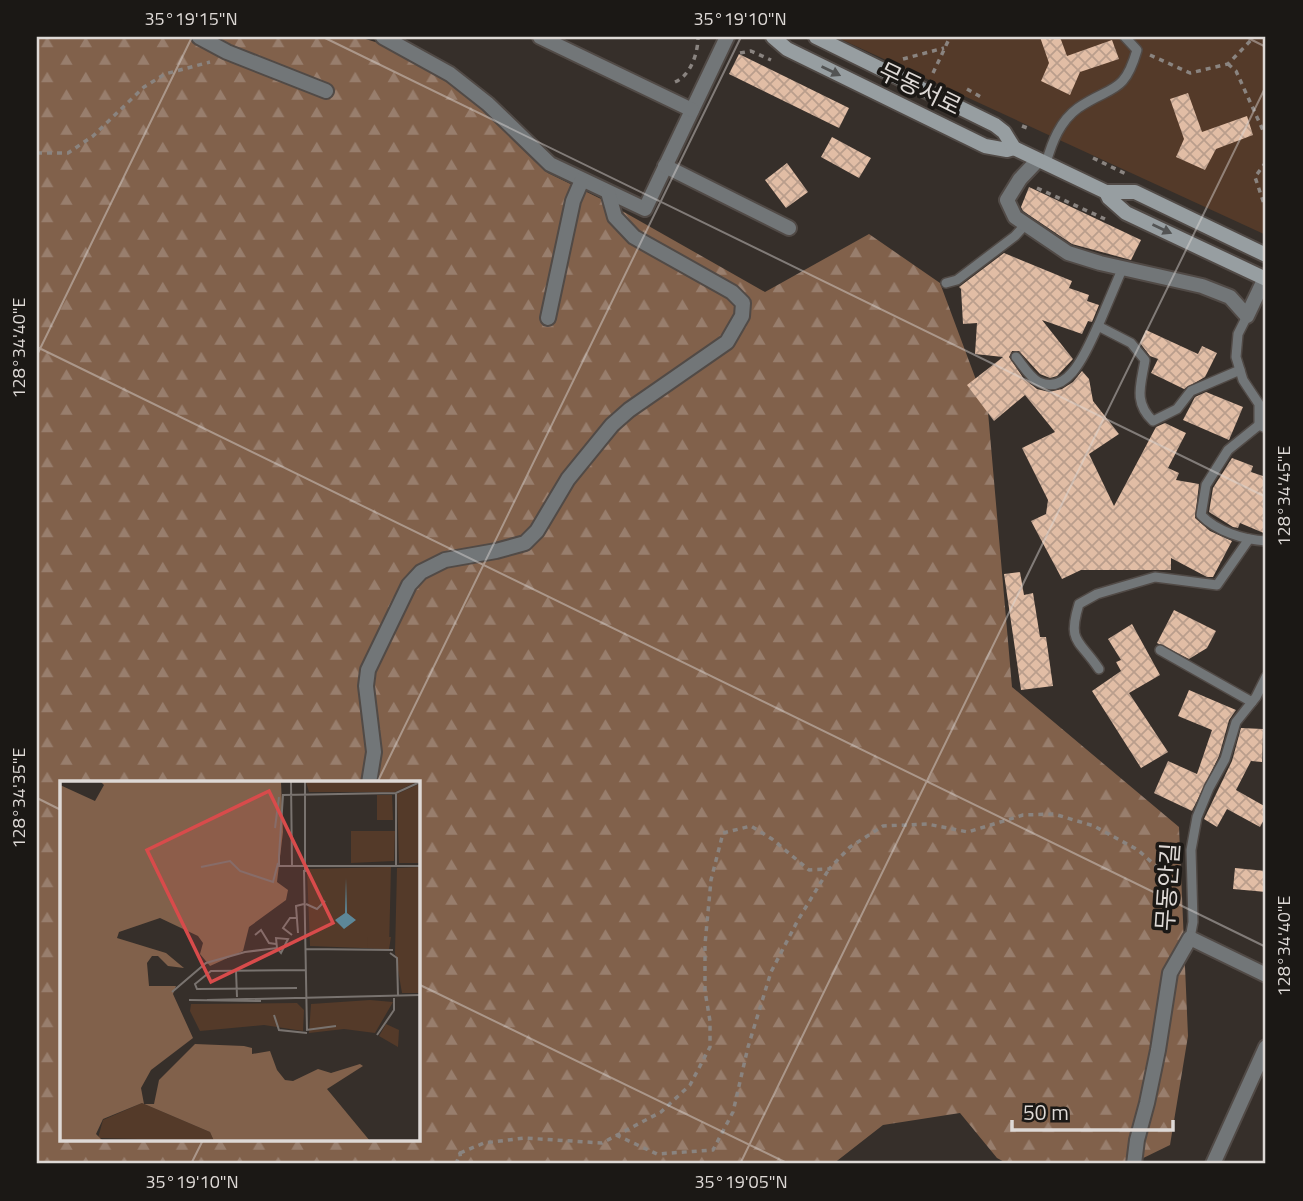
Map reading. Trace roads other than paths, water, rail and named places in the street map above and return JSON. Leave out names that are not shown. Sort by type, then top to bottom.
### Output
[{"type":"main road","name":"무동서로","points":[[773,37],[787,49],[985,146],[1007,150],[1014,148]]},
{"type":"main road","name":"무동서로","points":[[816,37],[995,125],[1004,132],[1014,148],[1106,192],[1135,192],[1266,255]]},
{"type":"main road","name":"무동서로","points":[[1106,192],[1126,213],[1266,279]]},
{"type":"street","points":[[199,37],[227,52],[326,91]]},
{"type":"street","points":[[540,37],[692,110]]},
{"type":"street","points":[[391,39],[450,74],[488,104],[550,164],[645,209],[727,37]]},
{"type":"street","points":[[1042,161],[1020,179],[1007,200],[1015,217],[1068,253],[1202,286],[1230,297],[1247,316],[1266,279]]},
{"type":"street","points":[[665,166],[789,228]]},
{"type":"street","points":[[548,318],[573,201],[582,180]]},
{"type":"street","points":[[369,781],[374,752],[366,686],[368,670],[409,585],[421,572],[445,560],[496,551],[524,542],[537,530],[568,480],[612,425],[629,410],[727,342],[742,316],[743,303],[732,292],[634,237],[615,217],[608,192]]},
{"type":"street","points":[[1190,938],[1266,975]]},
{"type":"street","name":"무동안길","points":[[1134,1164],[1170,973],[1190,938]]},
{"type":"street","points":[[1213,1164],[1266,1046]]},
{"type":"lane","points":[[1042,161],[1062,124],[1077,108],[1120,85],[1131,71],[1137,50],[1125,37]]},
{"type":"lane","points":[[946,283],[957,281],[1015,236],[1025,225]]},
{"type":"lane","points":[[1016,357],[1038,382],[1052,385],[1066,378],[1083,360],[1123,267]]},
{"type":"lane","points":[[1247,316],[1237,334],[1236,358],[1243,380],[1259,404],[1263,426],[1228,450],[1206,485],[1201,515],[1210,525],[1249,539],[1266,541]]},
{"type":"lane","points":[[1098,326],[1131,343],[1145,360],[1139,395],[1142,411],[1153,421],[1177,409],[1191,391],[1240,370]]},
{"type":"lane","points":[[1099,669],[1077,642],[1073,625],[1079,604],[1097,594],[1155,577],[1217,585],[1249,539]]},
{"type":"lane","points":[[1160,650],[1252,702]]},
{"type":"lane","name":"무동안길","points":[[1190,938],[1193,922],[1191,849],[1197,817],[1225,759],[1236,722],[1252,702],[1266,677]]}]
